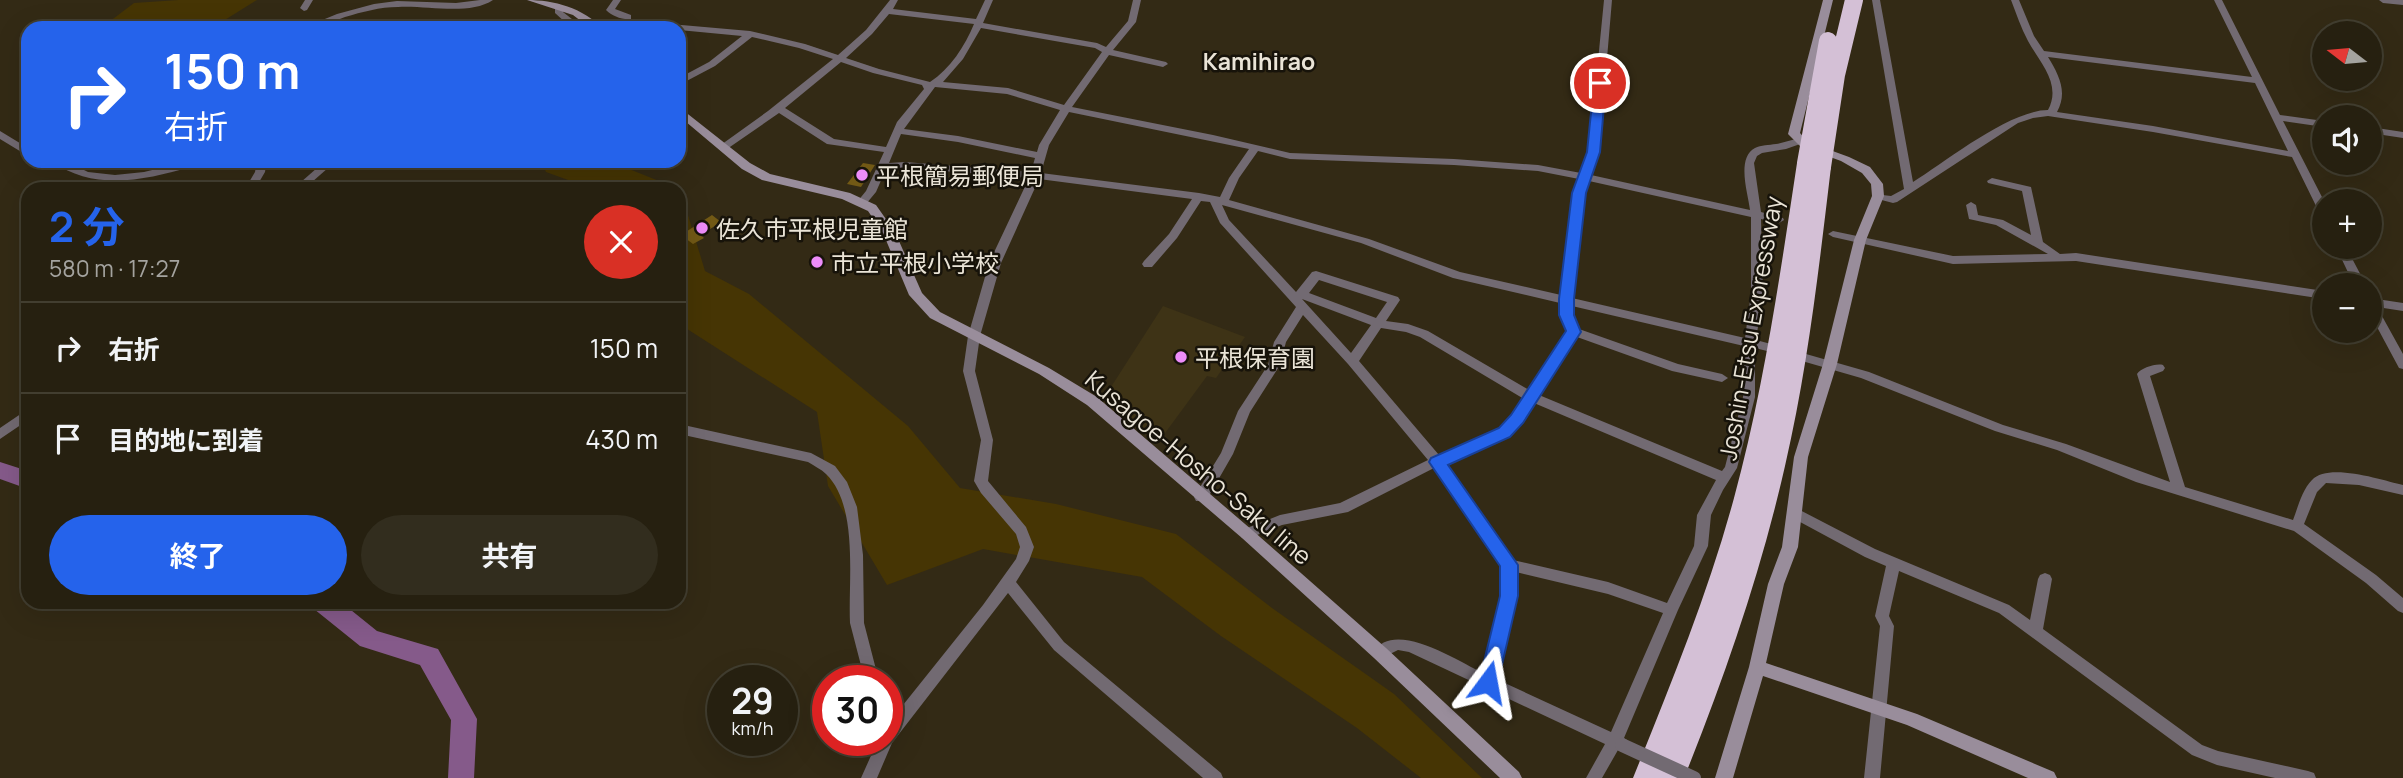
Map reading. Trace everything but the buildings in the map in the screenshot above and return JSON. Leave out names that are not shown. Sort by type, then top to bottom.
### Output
[{"type":"highway","name":"Joshin-Etsu Expressway","points":[[1671,778],[1715,664],[1764,506],[1796,355],[1821,71],[1840,0]]},
{"type":"highway","name":"Joshin-Etsu Expressway","points":[[1646,778],[1698,645],[1745,499],[1776,362],[1814,165],[1854,0]]},
{"type":"street","points":[[327,21],[387,2],[472,4],[489,0]]},
{"type":"street","points":[[532,0],[577,13],[588,21]]},
{"type":"street","points":[[617,0],[610,7],[616,14],[653,21]]},
{"type":"street","points":[[723,147],[780,109],[841,58],[887,11],[894,0]]},
{"type":"street","points":[[686,116],[746,166],[766,177],[862,202],[871,192],[898,131],[932,85],[963,51],[989,0]]},
{"type":"street","points":[[903,716],[1023,561],[1027,547],[1020,530],[981,481],[986,440],[969,371],[974,336],[995,263],[1035,176],[1047,138],[1107,51],[1132,22],[1137,0]]},
{"type":"street","points":[[1608,0],[1594,152],[1583,177],[1566,315],[1574,332],[1676,368],[1722,378]]},
{"type":"street","points":[[1724,778],[1758,667],[1776,584],[1790,547],[1801,457],[1830,364],[1860,240],[1878,196],[1877,184],[1866,170],[1799,141],[1794,134],[1828,0]]},
{"type":"street","points":[[1876,0],[1909,190]]},
{"type":"street","points":[[2015,0],[2036,46],[2049,64],[2059,92],[2058,103],[2052,113]]},
{"type":"street","points":[[2218,0],[2312,189]]},
{"type":"street","points":[[2383,0],[2402,1]]},
{"type":"street","points":[[559,7],[559,13],[569,21]]},
{"type":"street","points":[[887,11],[1097,46],[1107,51],[1163,64]]},
{"type":"street","points":[[686,27],[750,34],[841,58],[884,74],[932,85],[1008,91],[1066,109],[1255,148],[1306,157],[1495,164],[1583,177],[1779,220]]},
{"type":"street","points":[[686,78],[712,64],[750,34]]},
{"type":"street","points":[[2042,54],[2259,81]]},
{"type":"street","points":[[780,109],[831,142],[889,150]]},
{"type":"street","points":[[1878,196],[1893,200],[2015,121],[2025,116],[2052,113],[2295,155]]},
{"type":"street","points":[[2276,117],[2312,122]]},
{"type":"street","points":[[898,131],[958,139],[1041,156]]},
{"type":"street","points":[[2382,132],[2403,135]]},
{"type":"street","points":[[2,139],[21,149]]},
{"type":"street","points":[[1594,778],[1618,743],[1671,610],[1701,546],[1704,515],[1731,468],[1749,397],[1751,343],[1757,293],[1756,214],[1749,178],[1752,155],[1759,149],[1786,146],[1799,141]]},
{"type":"street","points":[[1218,200],[1255,148]]},
{"type":"street","points":[[882,166],[1035,176],[1199,196],[1365,241],[1457,275],[1767,347]]},
{"type":"street","points":[[71,168],[83,174],[109,178],[135,177],[168,168]]},
{"type":"street","points":[[306,182],[323,168]]},
{"type":"street","points":[[1992,181],[2027,188],[2038,243]]},
{"type":"street","points":[[1149,264],[1173,236],[1199,196]]},
{"type":"street","points":[[1218,200],[1224,221],[1299,300],[1437,462],[1509,565],[1509,596],[1488,682]]},
{"type":"street","name":"Kusagoe-Hosho-Saku line","points":[[862,202],[873,208],[882,221],[916,295],[924,305],[953,327],[1044,371],[1092,401],[1380,653],[1513,778]]},
{"type":"street","points":[[1971,205],[1973,217],[2000,222],[2057,257]]},
{"type":"street","points":[[1833,234],[1953,260],[2057,257],[2092,259],[2312,293]]},
{"type":"street","points":[[1201,497],[1227,454],[1244,411],[1274,365],[1273,356],[1278,343],[1299,300],[1316,275],[1394,300],[1352,361]]},
{"type":"street","points":[[1299,300],[1380,324],[1408,328],[1433,338],[1531,397],[1725,478]]},
{"type":"street","points":[[2382,304],[2403,307]]},
{"type":"street","points":[[2382,326],[2403,365]]},
{"type":"street","points":[[1247,534],[1280,520],[1343,508],[1504,433],[1574,332]]},
{"type":"street","points":[[1806,358],[1866,375],[1999,428],[2061,447],[2179,490],[2297,526],[2371,579],[2403,607]]},
{"type":"street","points":[[2159,368],[2143,374],[2179,490]]},
{"type":"street","points":[[0,434],[21,419]]},
{"type":"street","points":[[686,431],[811,458],[827,465],[839,480],[851,505],[858,585],[857,620],[868,665]]},
{"type":"street","points":[[2297,526],[2314,486],[2322,478],[2335,477],[2403,490]]},
{"type":"street","points":[[1794,512],[1894,563],[1990,602],[2035,631],[2197,750],[2217,758],[2308,778]]},
{"type":"street","points":[[1872,778],[1887,626],[1882,616],[1894,563]]},
{"type":"street","points":[[1509,565],[1608,588],[1671,610]]},
{"type":"street","points":[[2035,631],[2045,579]]},
{"type":"street","points":[[1008,583],[1059,646],[1215,778]]},
{"type":"street","points":[[1380,653],[1397,644],[1405,644],[1694,778]]},
{"type":"street","points":[[1758,667],[1961,738],[2048,778]]},
{"type":"street","points":[[869,778],[877,756]]},
{"type":"shaded area","points":[[257,0],[223,21],[110,21],[134,3]]},
{"type":"shaded area","points":[[544,168],[626,168],[662,182],[574,182],[546,172]]},
{"type":"shaded area","points":[[686,212],[705,271],[749,294],[908,426],[960,488],[1056,504],[1176,534],[1272,608],[1394,694],[1482,778],[1421,778],[1357,728],[1221,636],[1142,577],[983,549],[887,585],[828,486],[817,412],[686,328]]},
{"type":"shaded area","name":"平根保育園","points":[[1163,306],[1245,337],[1216,378],[1207,376],[1157,444],[1102,401]]},
{"type":"waterway","points":[[0,470],[21,478]]},
{"type":"waterway","points":[[332,609],[369,639],[429,657],[464,719],[461,778]]},
{"type":"place","name":"平根簡易郵便局","points":[[862,175]]},
{"type":"place","name":"佐久市平根児童館","points":[[702,228]]},
{"type":"place","name":"市立平根小学校","points":[[817,262]]},
{"type":"place","name":"平根保育園","points":[[1181,357]]},
{"type":"district","name":"Kamihirao","points":[[1259,61]]},
{"type":"route","points":[[1488,682],[1509,596],[1509,565],[1437,462],[1504,433],[1517,419],[1574,332],[1566,315],[1566,299],[1579,193],[1594,152],[1600,83]]}]
